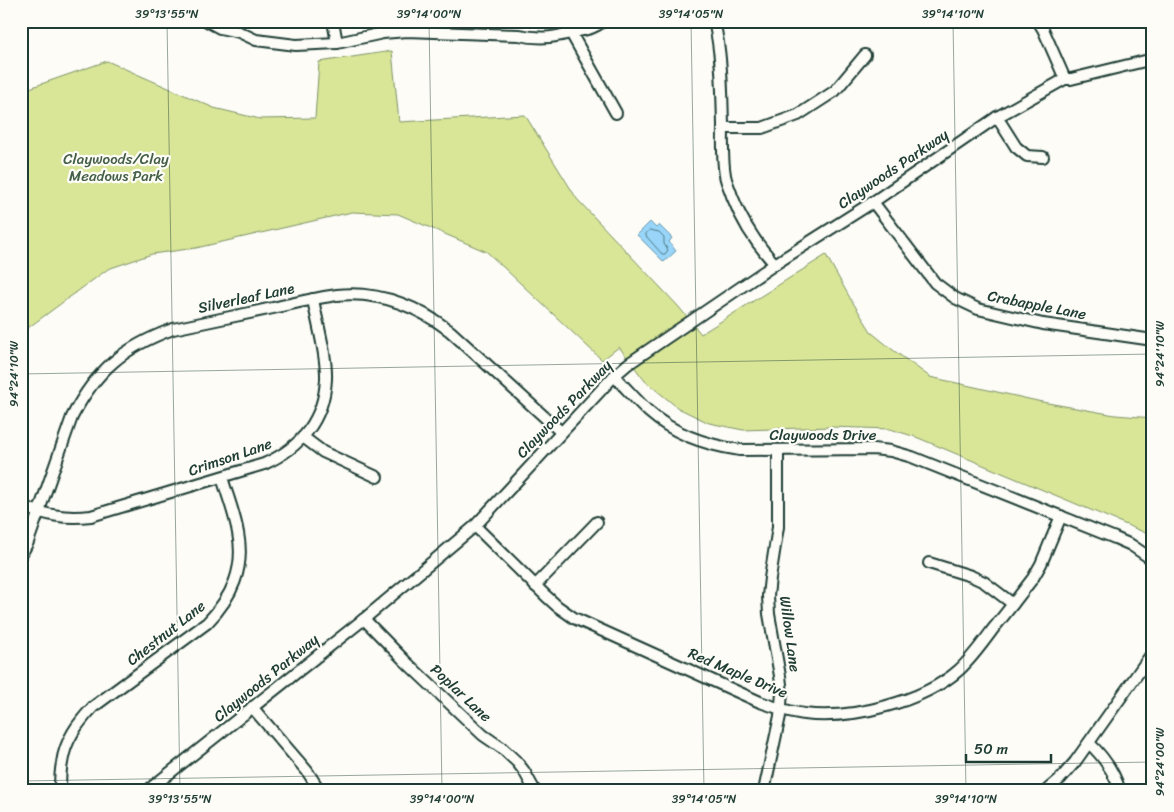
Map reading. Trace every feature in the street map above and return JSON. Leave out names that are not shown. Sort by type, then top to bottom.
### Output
[{"type":"street","points":[[206,21],[220,28],[239,32],[256,40],[296,45],[337,43],[383,33],[407,31],[519,35],[532,38],[556,37],[597,27],[603,21]]},
{"type":"street","points":[[333,21],[337,43]]},
{"type":"street","points":[[714,21],[718,38],[722,76],[722,152],[725,177],[738,213],[752,237],[775,264]]},
{"type":"street","points":[[1038,21],[1065,79]]},
{"type":"street","points":[[571,33],[616,113]]},
{"type":"street","points":[[723,128],[762,128],[798,115],[835,91],[865,55]]},
{"type":"street","name":"Claywoods Parkway","points":[[147,791],[364,619],[475,526],[561,432],[614,376],[628,364],[775,264],[873,202],[997,117],[1065,79],[1153,58]]},
{"type":"street","points":[[997,117],[1016,147],[1028,156],[1043,157]]},
{"type":"street","name":"Crabapple Lane","points":[[873,202],[935,282],[955,298],[978,309],[1043,324],[1153,340]]},
{"type":"street","name":"Silverleaf Lane","points":[[21,554],[28,542],[72,417],[90,386],[118,357],[152,336],[173,329],[337,295],[377,297],[396,301],[435,319],[450,330],[561,432]]},
{"type":"street","name":"Crimson Lane","points":[[21,506],[57,517],[75,518],[91,516],[264,464],[278,458],[303,437],[313,423],[324,394],[326,379],[325,362],[313,299]]},
{"type":"street","name":"Claywoods Drive","points":[[614,376],[649,412],[664,424],[698,441],[740,450],[860,448],[891,451],[912,457],[1061,516],[1131,546],[1153,560]]},
{"type":"street","points":[[303,437],[323,452],[377,477]]},
{"type":"street","name":"Willow Lane","points":[[764,791],[781,709],[782,693],[769,614],[768,596],[779,522],[778,450]]},
{"type":"street","name":"Chestnut Lane","points":[[60,791],[62,761],[66,745],[81,719],[93,707],[207,623],[220,610],[229,596],[239,566],[240,548],[238,532],[222,477]]},
{"type":"street","name":"Red Maple Drive","points":[[475,526],[535,586],[557,606],[574,618],[760,702],[804,714],[820,715],[851,714],[908,700],[957,672],[972,656],[1033,578],[1041,564],[1061,516]]},
{"type":"street","points":[[535,586],[597,522]]},
{"type":"street","points":[[929,563],[984,582],[1013,604]]},
{"type":"street","name":"Poplar Lane","points":[[364,619],[483,735],[502,748],[517,762],[535,791]]},
{"type":"street","points":[[1046,791],[1075,762],[1153,652]]},
{"type":"street","points":[[252,707],[306,771],[320,791]]},
{"type":"street","points":[[1089,743],[1110,766],[1120,791]]},
{"type":"green space","name":"Claywoods/Clay Meadows Park","points":[[392,51],[399,122],[525,115],[577,199],[678,306],[701,334],[826,255],[872,333],[930,377],[1042,402],[1115,415],[1153,418],[1153,536],[916,437],[890,429],[831,427],[743,430],[709,423],[678,408],[645,381],[619,347],[602,360],[487,252],[398,214],[352,212],[196,248],[152,254],[108,269],[21,333],[21,91],[107,61],[214,108],[260,119],[315,118],[319,62]]},
{"type":"water","points":[[650,222],[656,228],[659,225],[672,238],[669,242],[676,251],[664,262],[637,235]]}]
